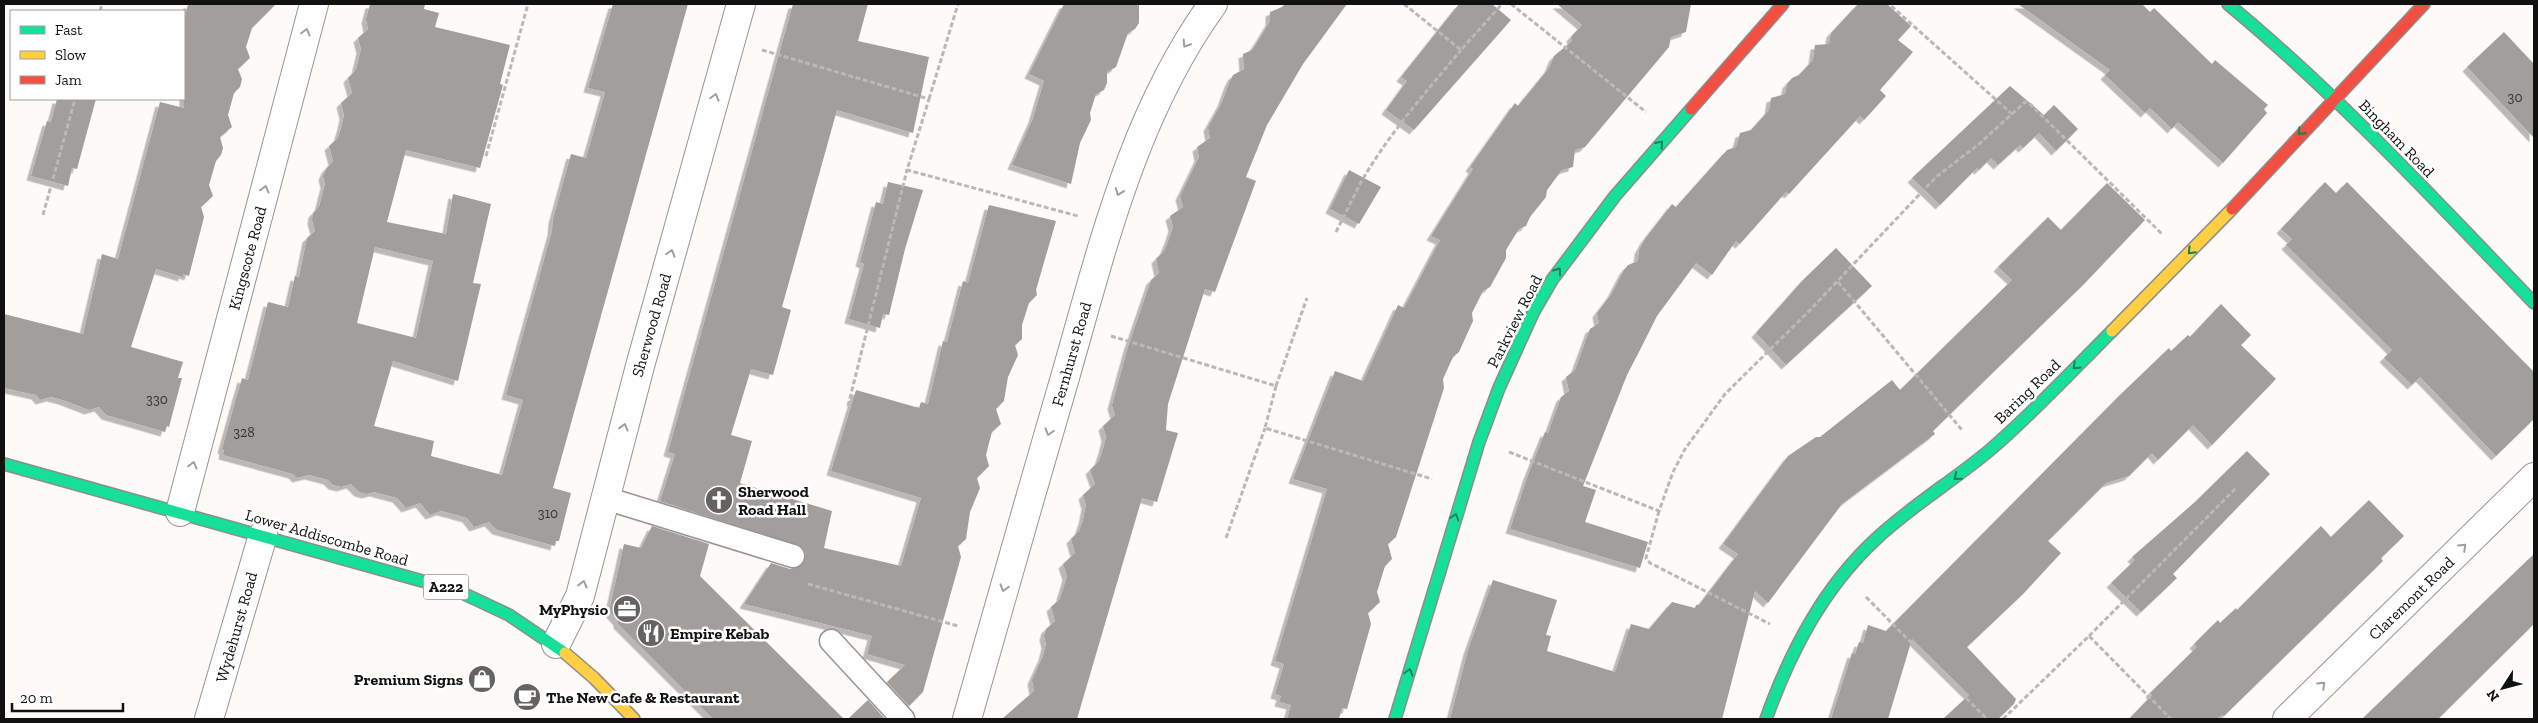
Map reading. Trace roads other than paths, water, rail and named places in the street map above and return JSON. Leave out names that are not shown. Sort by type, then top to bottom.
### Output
[{"type":"street","name":"Kingscote Road","points":[[180,512],[314,4]]},
{"type":"street","name":"Sherwood Road","points":[[556,644],[580,596],[604,498],[741,4]]},
{"type":"street","name":"Fernhurst Road","points":[[967,719],[1112,211],[1154,103],[1180,54],[1213,4]]},
{"type":"street","name":"Parkview Road","points":[[1395,719],[1478,442],[1499,388],[1533,313],[1552,280],[1615,196],[1783,4]]},
{"type":"street","name":"Bingham Road","points":[[2228,4],[2299,62],[2334,96],[2534,302]]},
{"type":"street","name":"Baring Road","points":[[1766,719],[1792,653],[1829,591],[1852,564],[1877,539],[1963,472],[2001,439],[2164,279],[2247,192],[2334,96],[2424,4]]},
{"type":"street","name":"Lower Addiscombe Road","points":[[4,464],[458,591],[512,615],[556,644],[605,687],[634,719]]},
{"type":"street","name":"Claremont Road","points":[[2287,719],[2534,477]]},
{"type":"street","name":"Wydehurst Road","points":[[209,719],[263,535]]},
{"type":"lane","points":[[604,498],[793,556]]},
{"type":"lane","points":[[831,641],[903,719]]},
{"type":"place","name":"Sherwood Road Hall","points":[[719,500]]},
{"type":"place","name":"MyPhysio","points":[[627,609]]},
{"type":"place","name":"Empire Kebab","points":[[651,633]]},
{"type":"place","name":"Premium Signs","points":[[482,679]]},
{"type":"place","name":"The New Cafe & Restaurant","points":[[527,697]]}]
